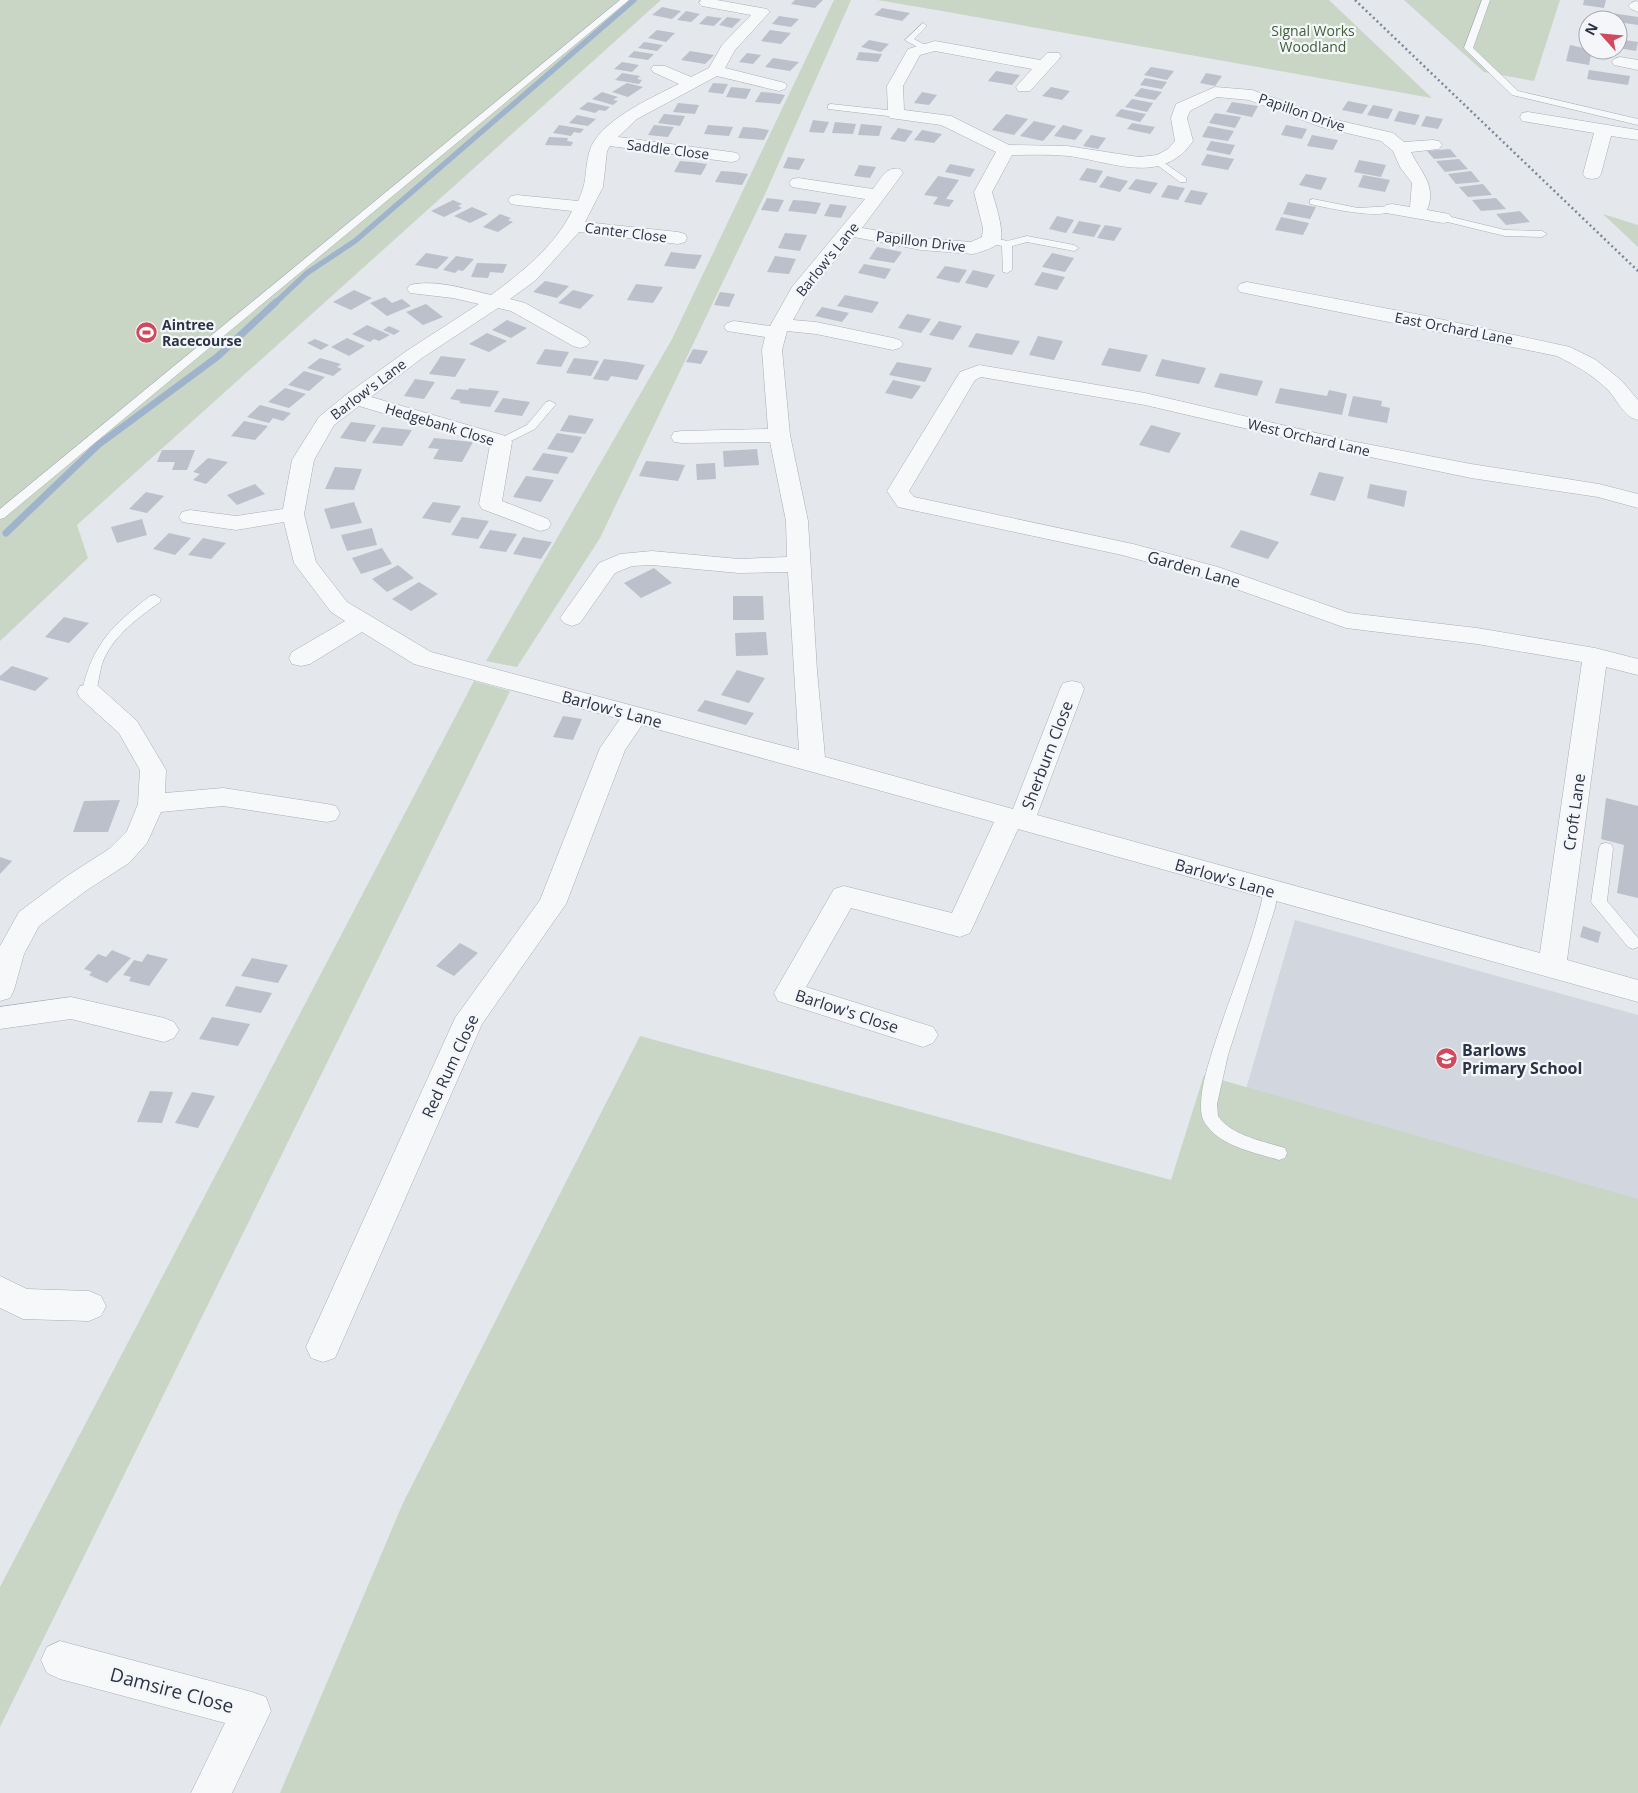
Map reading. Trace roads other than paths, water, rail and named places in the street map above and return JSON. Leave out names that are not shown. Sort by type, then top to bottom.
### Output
[{"type":"street","points":[[707,3],[762,12],[728,48],[715,71],[779,86]]},
{"type":"street","points":[[896,114],[895,86],[914,52],[924,48],[935,46],[1049,60],[1024,87]]},
{"type":"street","points":[[1620,62],[1638,65]]},
{"type":"street","points":[[659,69],[691,83]]},
{"type":"street","name":"Barlow's Lane","points":[[715,71],[631,115],[605,140],[598,151],[594,186],[578,216],[529,276],[494,302],[415,354],[354,398],[326,421],[303,460],[293,514],[305,563],[339,607],[423,658],[813,763],[1638,991]]},
{"type":"street","name":"Papillon Drive","points":[[896,114],[945,120],[1006,150],[1045,149],[1076,152],[1123,162],[1156,160],[1174,153],[1184,141],[1179,118],[1182,108],[1215,92],[1252,95],[1327,122],[1387,137],[1400,148]]},
{"type":"street","points":[[1528,117],[1638,135]]},
{"type":"street","points":[[1592,174],[1604,129]]},
{"type":"street","name":"Saddle Close","points":[[605,140],[732,157]]},
{"type":"street","points":[[1416,213],[1421,203],[1421,182],[1408,168],[1400,148],[1433,145]]},
{"type":"street","name":"Papillon Drive","points":[[850,231],[921,244],[973,248],[999,242],[992,228],[983,192],[1006,150]]},
{"type":"street","name":"Barlow's Lane","points":[[813,763],[797,521],[779,435],[772,350],[779,329],[799,291],[850,231],[894,173]]},
{"type":"street","points":[[798,183],[877,195]]},
{"type":"street","points":[[517,200],[578,216]]},
{"type":"street","points":[[1392,209],[1443,218]]},
{"type":"street","name":"Canter Close","points":[[578,216],[678,238]]},
{"type":"street","points":[[417,288],[453,292],[518,307],[580,342]]},
{"type":"street","name":"East Orchard Lane","points":[[1247,288],[1421,321],[1563,351],[1589,364],[1614,384],[1638,414]]},
{"type":"street","points":[[734,327],[816,328],[892,344]]},
{"type":"street","name":"West Orchard Lane","points":[[979,372],[1146,399],[1351,447],[1471,471],[1599,491],[1638,501]]},
{"type":"street","name":"Garden Lane","points":[[979,372],[967,376],[898,492],[906,502],[1124,549],[1191,566],[1346,620],[1477,636],[1595,656],[1638,667]]},
{"type":"street","name":"Hedgebank Close","points":[[354,398],[502,442],[490,504],[540,524]]},
{"type":"street","points":[[682,437],[779,435]]},
{"type":"street","points":[[190,517],[236,523],[293,514]]},
{"type":"street","points":[[572,618],[607,568],[628,559],[652,558],[739,566],[799,564]]},
{"type":"street","points":[[301,658],[362,621]]},
{"type":"street","name":"Croft Lane","points":[[1552,968],[1595,656]]},
{"type":"street","name":"Sherburn Close","points":[[1016,820],[1072,689]]},
{"type":"street","points":[[0,990],[5,953],[29,919],[77,883],[119,856],[138,836],[151,804],[153,770],[128,728],[89,692]]},
{"type":"street","name":"Red Rum Close","points":[[323,1347],[470,1018],[552,904],[613,748],[636,715]]},
{"type":"street","points":[[151,804],[223,796],[327,813]]},
{"type":"street","name":"Barlow's Close","points":[[923,1035],[788,993],[844,896],[960,926],[1016,820]]},
{"type":"street","points":[[0,1018],[71,1008],[164,1030]]},
{"type":"street","points":[[0,1291],[23,1304],[89,1306]]},
{"type":"street","name":"Damsire Close","points":[[60,1660],[252,1711],[210,1793]]},
{"type":"lane","points":[[0,515],[625,0]]},
{"type":"lane","points":[[1486,0],[1468,48],[1515,93],[1638,122]]},
{"type":"lane","points":[[924,26],[909,40],[924,48]]},
{"type":"lane","name":"Papillon Drive","points":[[831,107],[896,114]]},
{"type":"lane","points":[[1156,160],[1183,180]]},
{"type":"lane","points":[[1313,202],[1358,211],[1392,209]]},
{"type":"lane","points":[[1443,218],[1505,233],[1542,234]]},
{"type":"lane","name":"Papillon Drive","points":[[1008,270],[999,242],[1027,238],[1074,248]]},
{"type":"lane","points":[[502,442],[531,427],[550,404]]},
{"type":"lane","points":[[89,692],[92,674],[100,652],[110,636],[128,619],[155,599]]},
{"type":"lane","points":[[1606,848],[1599,902],[1633,943]]},
{"type":"lane","points":[[1272,891],[1264,922],[1220,1055],[1210,1093],[1209,1116],[1216,1126],[1228,1135],[1279,1153]]},
{"type":"waterway","points":[[274,304],[307,273],[355,241],[634,0]]},
{"type":"waterway","points":[[6,533],[98,445],[217,357],[276,302]]},
{"type":"railway","points":[[1355,0],[1638,271]]},
{"type":"place","name":"Aintree Racecourse","points":[[146,332]]},
{"type":"place","name":"Barlows Primary School","points":[[1446,1059]]},
{"type":"park label","name":"Signal Works Woodland","points":[[1313,38]]}]
